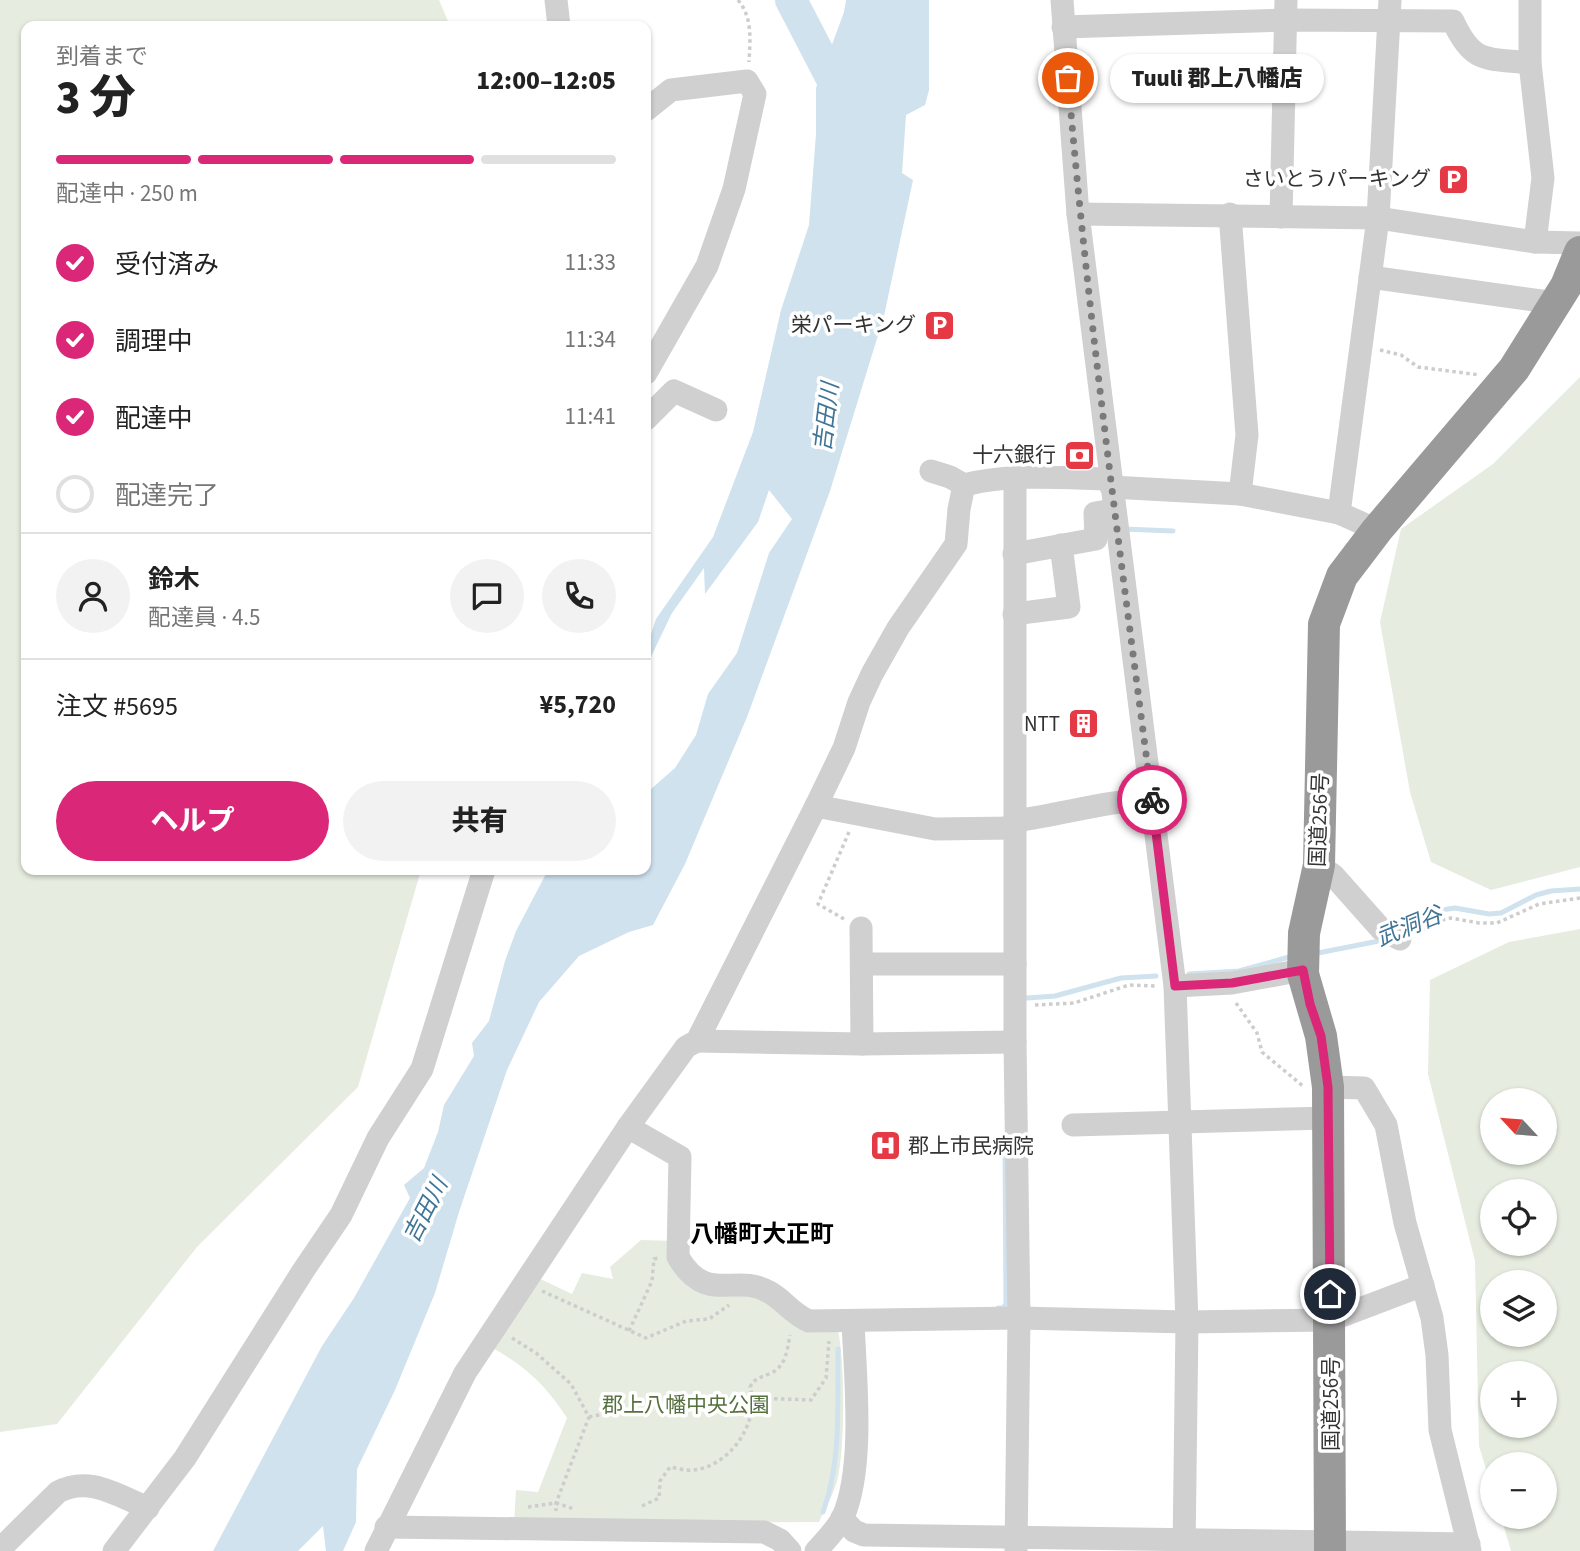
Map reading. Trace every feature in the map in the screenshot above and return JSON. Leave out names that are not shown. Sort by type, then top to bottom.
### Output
[{"type":"highway","name":"国道256号","points":[[1331,1546],[1328,1104],[1321,1036],[1310,1004],[1303,970],[1304,933],[1320,865],[1324,624],[1342,576],[1377,530],[1505,379],[1556,303],[1580,253]]},
{"type":"street","points":[[556,0],[558,21]]},
{"type":"street","points":[[1062,0],[1078,214],[1175,986],[1186,1322],[1184,1546]]},
{"type":"street","points":[[1530,0],[1530,63],[1543,178],[1535,242]]},
{"type":"street","points":[[1063,27],[1286,10],[1390,11],[1453,21],[1461,40],[1478,57],[1530,63]]},
{"type":"street","points":[[1281,216],[1286,10]]},
{"type":"street","points":[[1339,513],[1378,218],[1390,11]]},
{"type":"street","points":[[651,106],[671,90],[747,81],[755,94],[734,189],[707,266],[651,364]]},
{"type":"street","points":[[1078,214],[1378,218],[1535,242],[1580,243]]},
{"type":"street","points":[[1230,214],[1247,435],[1240,494]]},
{"type":"street","points":[[1370,277],[1556,303]]},
{"type":"street","points":[[651,414],[674,391],[716,410]]},
{"type":"street","points":[[931,471],[964,485],[978,481],[1015,479],[1111,483],[1240,494],[1339,513],[1377,530]]},
{"type":"street","points":[[1015,479],[1015,1042],[1019,1318],[1016,1545]]},
{"type":"street","points":[[697,1041],[844,748],[859,702],[872,674],[898,628],[956,544],[964,485]]},
{"type":"street","points":[[1014,554],[1096,539],[1095,513],[1114,510]]},
{"type":"street","points":[[1014,614],[1069,607],[1061,545]]},
{"type":"street","points":[[816,806],[935,829],[1014,825],[1120,801],[1152,799]]},
{"type":"street","points":[[1320,865],[1391,934]]},
{"type":"street","points":[[114,1551],[185,1458],[341,1215],[378,1138],[422,1069],[482,875]]},
{"type":"street","points":[[860,929],[862,1044]]},
{"type":"street","points":[[862,964],[1015,964]]},
{"type":"street","points":[[1175,986],[1222,984],[1303,970]]},
{"type":"street","points":[[376,1551],[465,1373],[628,1127],[686,1046],[697,1041],[862,1044],[1015,1042]]},
{"type":"street","points":[[842,1518],[865,1543],[1470,1547],[1440,1430],[1437,1355],[1432,1318],[1405,1223],[1386,1125],[1364,1088],[1328,1104],[1181,1122],[1073,1125]]},
{"type":"street","points":[[628,1127],[680,1157],[678,1257],[686,1270],[709,1285],[757,1287],[770,1292],[796,1316],[809,1321],[1019,1318],[1186,1322],[1331,1320],[1423,1286]]},
{"type":"street","points":[[816,1551],[842,1518],[851,1492],[856,1453],[842,1321]]},
{"type":"street","points":[[0,1549],[58,1492],[69,1485],[83,1483],[97,1487],[148,1508]]},
{"type":"street","points":[[386,1527],[764,1532],[780,1540],[790,1551]]},
{"type":"path","points":[[738,0],[744,7],[751,33],[747,81]]},
{"type":"path","points":[[1361,346],[1401,355],[1418,367],[1505,379]]},
{"type":"path","points":[[857,814],[818,904],[860,929]]},
{"type":"path","points":[[1391,934],[1413,937],[1437,920],[1451,918],[1497,923],[1539,904],[1580,898]]},
{"type":"path","points":[[1222,984],[1256,1033],[1262,1052],[1328,1104]]},
{"type":"path","points":[[1015,1007],[1074,1003],[1129,985],[1175,986]]},
{"type":"path","points":[[629,1331],[652,1280],[653,1259],[678,1257]]},
{"type":"path","points":[[539,1290],[646,1338],[686,1321],[709,1320],[729,1307],[727,1286]]},
{"type":"path","points":[[753,1398],[811,1400],[826,1378],[842,1321]]},
{"type":"path","points":[[495,1328],[536,1353],[571,1384],[589,1417],[556,1503],[557,1529]]},
{"type":"path","points":[[642,1506],[659,1498],[660,1481],[670,1467],[692,1470],[712,1465],[730,1451],[745,1432],[753,1398],[750,1387],[755,1379],[772,1373],[785,1361],[790,1335]]},
{"type":"path","points":[[589,1417],[618,1411]]},
{"type":"green space","points":[[0,0],[439,0],[448,21],[21,21],[21,875],[420,875],[358,1087],[197,1247],[57,1424],[0,1432]]},
{"type":"green space","points":[[1580,377],[1580,867],[1491,890],[1431,862],[1410,792],[1380,622],[1401,529],[1493,464]]},
{"type":"green space","points":[[1580,929],[1580,1551],[1511,1551],[1505,1529],[1557,1529],[1557,1452],[1481,1452],[1479,1446],[1475,1261],[1428,1074],[1430,980],[1509,942]]},
{"type":"green space","name":"郡上八幡中央公園","points":[[641,1240],[675,1241],[674,1260],[838,1330],[843,1382],[840,1462],[835,1488],[819,1522],[514,1524],[516,1490],[538,1492],[567,1418],[533,1376],[489,1346],[534,1276],[572,1294],[582,1273],[613,1279],[610,1267]]},
{"type":"water","name":"吉田川","points":[[846,0],[929,0],[929,90],[925,105],[906,115],[902,173],[913,180],[884,316],[830,491],[747,717],[685,864],[653,925],[629,932],[579,956],[539,1002],[507,1070],[435,1293],[395,1390],[357,1469],[356,1522],[343,1551],[326,1551],[323,1526],[298,1551],[213,1551],[322,1346],[354,1298],[410,1198],[404,1185],[424,1168],[438,1132],[444,1105],[474,1056],[472,1043],[489,1021],[516,931],[545,875],[651,875],[651,789],[675,768],[696,735],[708,694],[737,653],[769,553],[792,519],[769,490],[758,522],[705,594],[704,568],[672,613],[651,657],[651,634],[656,619],[713,537],[753,432],[781,310],[809,225],[816,134],[816,88]]},
{"type":"waterway","points":[[791,0],[845,104]]},
{"type":"waterway","points":[[1123,529],[1173,531]]},
{"type":"waterway","name":"武洞谷","points":[[1399,932],[1435,911],[1455,908],[1489,914],[1501,913],[1536,895],[1580,889]]},
{"type":"waterway","name":"武洞谷","points":[[1318,953],[1384,940]]},
{"type":"waterway","name":"武洞谷","points":[[1189,974],[1239,971],[1289,957]]},
{"type":"waterway","name":"武洞谷","points":[[1027,998],[1055,996],[1121,978],[1156,976]]},
{"type":"waterway","points":[[998,1308],[1003,1308],[1006,1304],[1005,1146]]},
{"type":"waterway","points":[[823,1512],[836,1452],[838,1349]]},
{"type":"way so far","points":[[1068,78],[1078,214],[1152,800]]},
{"type":"place","name":"Tuuli 郡上八幡店","points":[[1068,78]]},
{"type":"place","name":"さいとうパーキング","points":[[1454,179]]},
{"type":"place","name":"栄パーキング","points":[[939,325]]},
{"type":"place","name":"十六銀行","points":[[1079,455]]},
{"type":"place","name":"NTT","points":[[1083,724]]},
{"type":"place","name":"郡上市民病院","points":[[885,1146]]},
{"type":"district","name":"八幡町大正町","points":[[762,1234]]},
{"type":"route","points":[[1152,800],[1175,986],[1232,983],[1303,970],[1310,1004],[1321,1036],[1328,1087],[1330,1294]]}]
